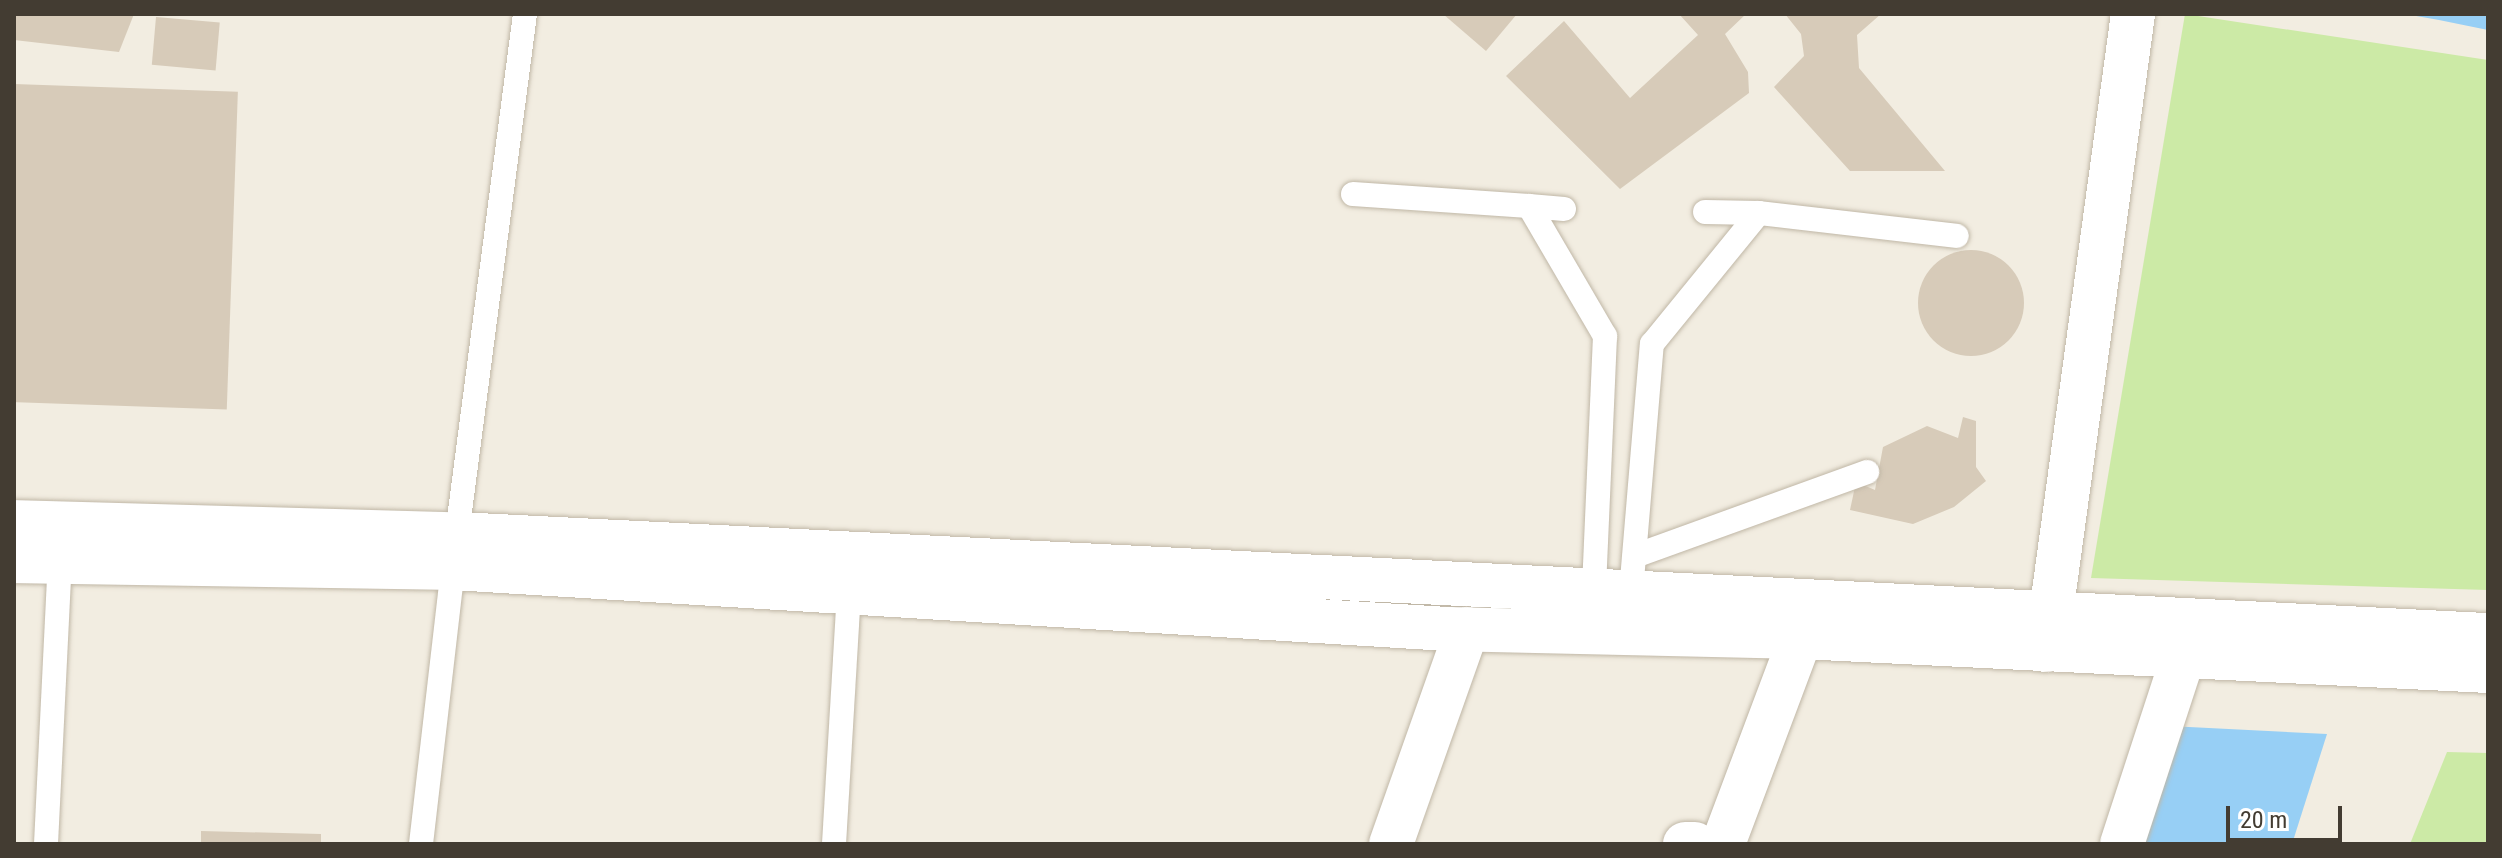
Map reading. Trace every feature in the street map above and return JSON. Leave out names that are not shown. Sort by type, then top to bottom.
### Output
[{"type":"street","points":[[2048,634],[2133,14]]},
{"type":"street","points":[[14,522],[60,542],[455,551],[1616,600],[2048,634],[2182,660],[2488,671]]},
{"type":"street","points":[[14,561],[60,542]]},
{"type":"street","points":[[455,551],[849,592],[1467,629],[1616,600],[1801,637],[2488,635]]},
{"type":"street","points":[[1391,844],[1467,629]]},
{"type":"street","points":[[1723,844],[1801,637]]},
{"type":"street","points":[[2122,844],[2182,660]]},
{"type":"street","points":[[1685,844],[1695,844]]},
{"type":"lane","points":[[421,844],[455,551],[525,14]]},
{"type":"lane","points":[[1353,194],[1564,209]]},
{"type":"lane","points":[[1529,206],[1605,336],[1616,600]]},
{"type":"lane","points":[[1705,212],[1759,213],[1957,236]]},
{"type":"lane","points":[[1616,600],[1652,344],[1759,213]]},
{"type":"lane","points":[[1616,600],[1867,472]]},
{"type":"lane","points":[[46,844],[60,542]]},
{"type":"lane","points":[[834,844],[849,592]]},
{"type":"green space","points":[[2185,14],[2488,60],[2488,590],[2091,578]]},
{"type":"green space","points":[[2447,752],[2488,753],[2488,844],[2410,844]]},
{"type":"water","points":[[2405,14],[2488,14],[2488,30],[2439,20]]},
{"type":"water","points":[[2169,726],[2327,734],[2292,844],[2131,844]]},
{"type":"building","points":[[14,14],[134,14],[119,52],[14,40]]},
{"type":"building","points":[[1443,14],[1517,14],[1486,51]]},
{"type":"building","points":[[1679,14],[1746,14],[1725,34],[1748,72],[1749,93],[1620,189],[1506,76],[1564,21],[1630,98],[1698,35]]},
{"type":"building","points":[[1785,14],[1881,14],[1857,35],[1859,68],[1945,171],[1850,171],[1774,87],[1804,56],[1801,34]]},
{"type":"building","points":[[156,17],[220,23],[216,70],[152,65]]},
{"type":"building","points":[[14,84],[238,92],[227,410],[14,402]]},
{"type":"building","points":[[1971,250],[1991,254],[2008,266],[2020,283],[2024,303],[2020,323],[2008,340],[1991,352],[1971,356],[1951,352],[1934,340],[1922,323],[1918,303],[1922,283],[1934,266],[1951,254]]},
{"type":"building","points":[[1963,417],[1976,421],[1976,467],[1986,481],[1954,507],[1913,524],[1850,510],[1856,482],[1875,490],[1883,447],[1927,426],[1958,438]]},
{"type":"building","points":[[201,831],[321,834],[321,844],[201,844]]}]
